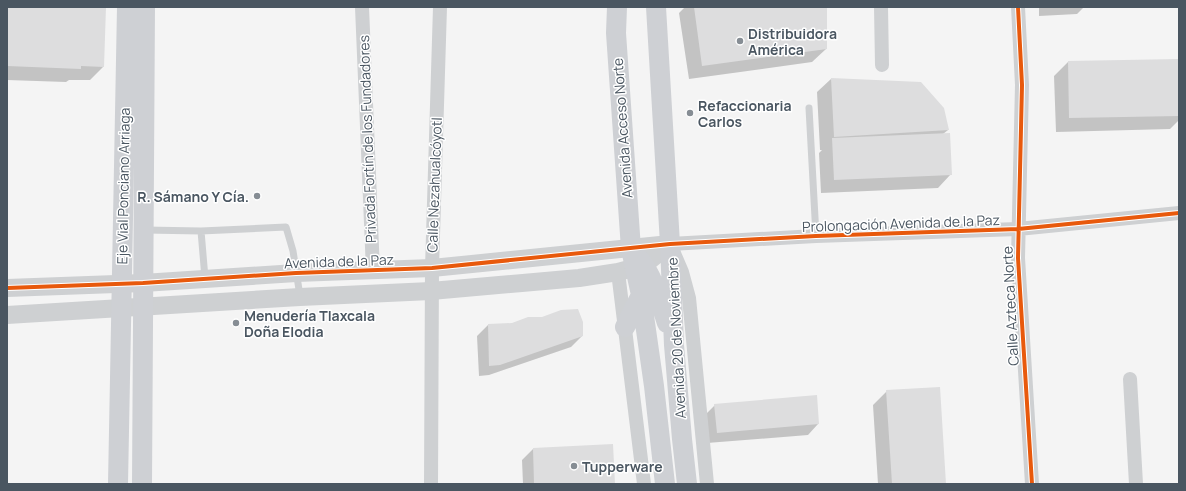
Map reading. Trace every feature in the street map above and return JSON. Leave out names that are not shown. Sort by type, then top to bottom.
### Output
[{"type":"main road","name":"Eje Vial Ponciano Arriaga","points":[[118,484],[127,7]]},
{"type":"main road","name":"Eje Vial Ponciano Arriaga","points":[[142,484],[144,7]]},
{"type":"main road","name":"Avenida Acceso Norte","points":[[617,7],[616,33],[631,249]]},
{"type":"main road","points":[[656,7],[670,244]]},
{"type":"main road","name":"Avenida 20 de Noviembre","points":[[670,244],[674,345],[687,484]]},
{"type":"main road","name":"Avenida 20 de Noviembre","points":[[631,249],[632,268],[641,295],[654,386],[665,484]]},
{"type":"main road","points":[[632,268],[660,301],[674,345]]},
{"type":"main road","points":[[625,327],[641,295]]},
{"type":"street","name":"Privada Fortín de los Fundadores","points":[[362,7],[373,271]]},
{"type":"street","name":"Calle Nezahualcóyotl","points":[[431,484],[431,291],[440,7]]},
{"type":"street","points":[[881,7],[882,65]]},
{"type":"street","name":"Calle Azteca Norte","points":[[1018,7],[1022,85],[1018,258],[1032,484]]},
{"type":"street","name":"Prolongación Avenida de la Paz","points":[[670,244],[816,236],[1018,229],[1179,213]]},
{"type":"street","name":"Avenida de la Paz","points":[[7,288],[122,284],[296,273],[432,268],[670,244]]},
{"type":"street","points":[[7,315],[300,296],[431,291],[579,278],[632,268],[670,244]]},
{"type":"street","name":"Avenida 20 de Noviembre","points":[[670,244],[682,272],[689,298],[707,484]]},
{"type":"street","name":"Avenida 20 de Noviembre","points":[[632,268],[625,327],[644,484]]},
{"type":"street","points":[[1130,379],[1136,484]]},
{"type":"lane","points":[[809,108],[816,236]]},
{"type":"lane","points":[[143,230],[201,230],[286,227],[293,251],[300,296]]},
{"type":"lane","points":[[201,230],[205,279]]},
{"type":"building","points":[[7,7],[106,7],[104,67],[81,66],[81,69],[7,66]]},
{"type":"building","points":[[694,7],[827,7],[827,49],[702,66]]},
{"type":"building","points":[[1179,59],[1179,116],[1069,118],[1068,61]]},
{"type":"building","points":[[831,78],[921,82],[944,108],[949,130],[834,137]]},
{"type":"building","points":[[950,133],[952,175],[834,180],[832,138]]},
{"type":"building","points":[[578,309],[583,322],[583,336],[500,365],[489,366],[488,324],[512,323],[528,317],[542,317],[561,310]]},
{"type":"building","points":[[940,387],[946,484],[892,484],[886,390]]},
{"type":"building","points":[[817,395],[819,424],[717,433],[714,404]]},
{"type":"building","name":"Tupperware","points":[[613,444],[615,484],[534,484],[533,448]]},
{"type":"cycle path","points":[[1018,7],[1022,85],[1018,258],[1032,484]]},
{"type":"cycle path","points":[[7,288],[143,283],[296,273],[432,268],[670,244],[816,236],[1018,229],[1179,213]]},
{"type":"place","name":"Distribuidora América","points":[[740,41]]},
{"type":"place","name":"Refaccionaria Carlos","points":[[690,113]]},
{"type":"place","name":"R. Sámano Y Cía.","points":[[257,196]]},
{"type":"place","name":"Menudería Tlaxcala Doña Elodia","points":[[236,323]]},
{"type":"place","name":"Tupperware","points":[[574,466]]}]
